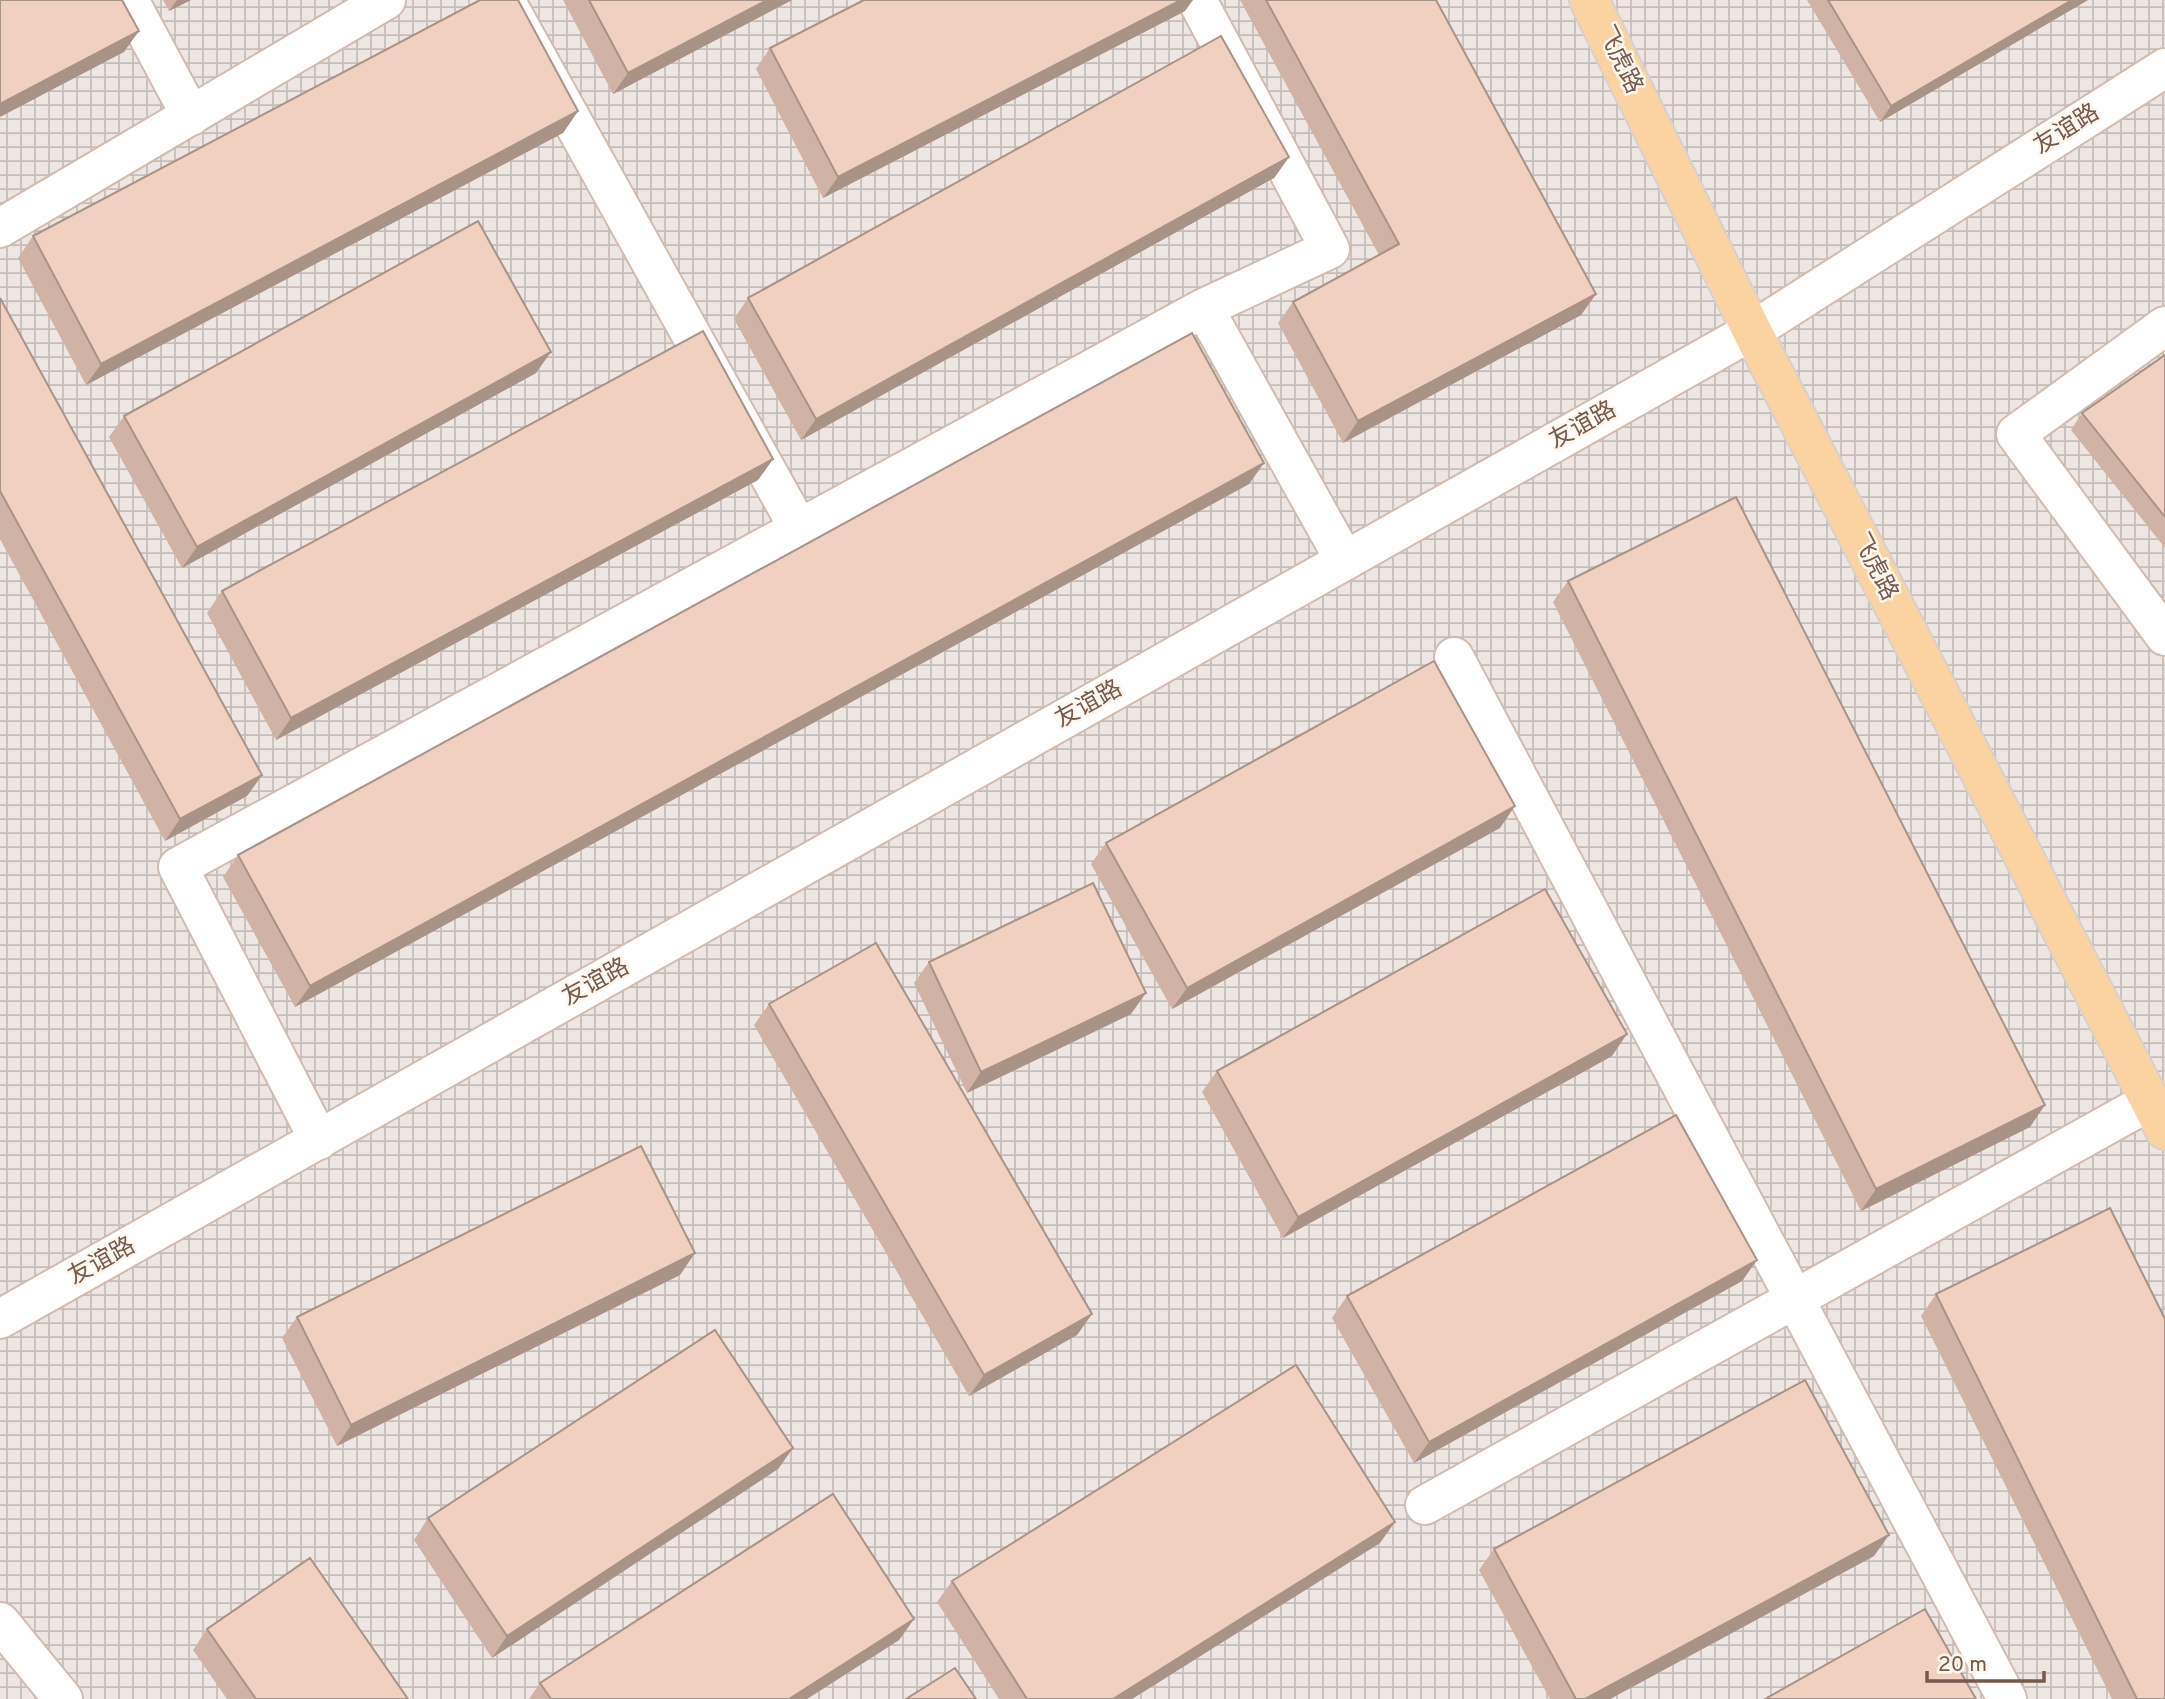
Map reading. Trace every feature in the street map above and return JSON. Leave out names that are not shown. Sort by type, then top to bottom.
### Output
[{"type":"main road","name":"飞虎路","points":[[1589,0],[1752,331],[2157,1116]]},
{"type":"street","points":[[129,0],[191,116]]},
{"type":"street","points":[[0,228],[386,0]]},
{"type":"street","points":[[505,0],[798,527]]},
{"type":"street","points":[[319,1140],[178,867],[1203,308],[1330,248],[1197,0]]},
{"type":"street","name":"友谊路","points":[[0,1319],[1752,331],[2165,68]]},
{"type":"street","points":[[1203,308],[1345,561]]},
{"type":"street","points":[[2165,326],[2016,434],[2165,636]]},
{"type":"street","points":[[1454,657],[2007,1699]]},
{"type":"street","points":[[1425,1505],[1796,1299],[2157,1116]]},
{"type":"street","points":[[0,1622],[63,1699]]},
{"type":"shaded area","points":[[0,0],[2165,0],[2165,1699],[0,1699]]},
{"type":"building","points":[[0,0],[122,0],[139,31],[0,104]]},
{"type":"building","points":[[480,0],[518,0],[578,111],[101,364],[33,236]]},
{"type":"building","points":[[589,0],[767,0],[628,73]]},
{"type":"building","points":[[864,0],[1181,0],[838,177],[770,48]]},
{"type":"building","points":[[1266,0],[1436,0],[1596,294],[1358,421],[1293,302],[1399,244]]},
{"type":"building","points":[[1828,0],[2072,0],[1891,106]]},
{"type":"building","points":[[1221,36],[1289,157],[816,419],[748,298]]},
{"type":"building","points":[[478,221],[551,352],[197,547],[124,416]]},
{"type":"building","points":[[0,298],[262,775],[180,819],[0,491]]},
{"type":"building","points":[[703,331],[773,459],[291,718],[222,591]]},
{"type":"building","points":[[1192,333],[1264,463],[310,986],[238,855]]},
{"type":"building","points":[[2165,355],[2165,517],[2082,413]]},
{"type":"building","points":[[1736,497],[2045,1105],[1876,1189],[1568,581]]},
{"type":"building","points":[[1434,661],[1515,806],[1187,988],[1106,843]]},
{"type":"building","points":[[1093,883],[1146,993],[981,1072],[929,962]]},
{"type":"building","points":[[1545,889],[1627,1034],[1298,1217],[1217,1071]]},
{"type":"building","points":[[876,943],[1092,1314],[984,1375],[769,1004]]},
{"type":"building","points":[[1676,1115],[1757,1260],[1429,1442],[1347,1296]]},
{"type":"building","points":[[641,1146],[695,1253],[351,1425],[297,1317]]},
{"type":"building","points":[[2110,1208],[2165,1319],[2165,1699],[2137,1699],[1936,1294]]},
{"type":"building","points":[[715,1330],[793,1448],[507,1636],[428,1518]]},
{"type":"building","points":[[1296,1365],[1395,1522],[1113,1699],[1027,1699],[952,1581]]},
{"type":"building","points":[[1805,1380],[1889,1535],[1585,1699],[1576,1699],[1494,1549]]},
{"type":"building","points":[[833,1494],[914,1619],[789,1699],[551,1699],[540,1683]]},
{"type":"building","points":[[310,1558],[408,1699],[256,1699],[207,1629]]},
{"type":"building","points":[[1925,1609],[1976,1699],[1765,1699]]},
{"type":"building","points":[[955,1668],[976,1699],[906,1699]]}]
